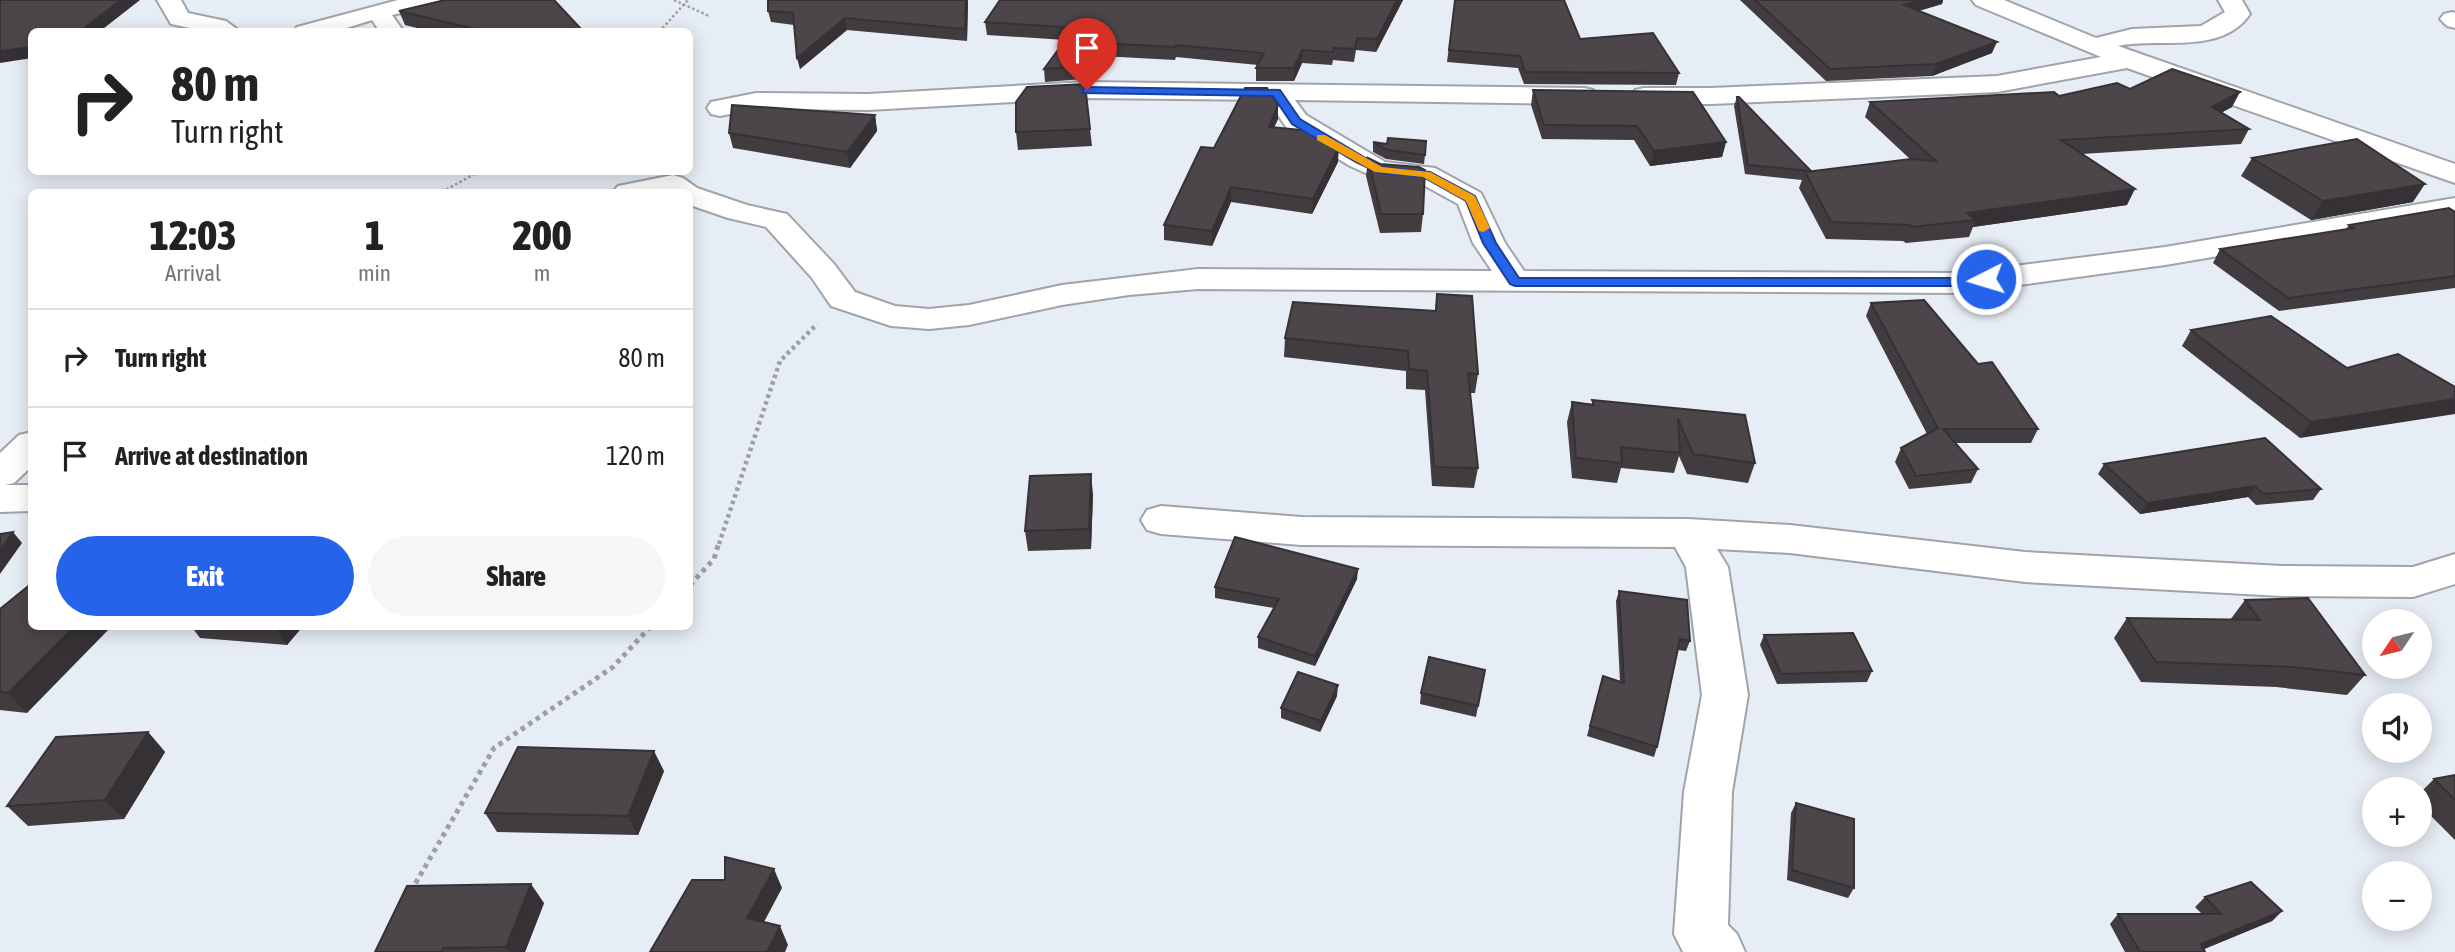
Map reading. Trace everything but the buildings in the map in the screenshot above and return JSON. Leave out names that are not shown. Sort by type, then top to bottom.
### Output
[{"type":"street","points":[[169,0],[179,19],[222,28]]},
{"type":"street","points":[[320,28],[374,12],[431,0]]},
{"type":"street","points":[[1984,0],[2129,60],[2455,174]]},
{"type":"street","points":[[2097,46],[2110,38],[2208,34],[2227,25],[2238,14],[2230,0]]},
{"type":"street","points":[[374,12],[380,15],[390,28]]},
{"type":"street","points":[[720,108],[756,102],[868,103],[1087,90],[1711,96],[1997,84],[2129,60]]},
{"type":"street","points":[[1276,92],[1296,121],[1360,160],[1379,170],[1426,174],[1471,199],[1489,243],[1515,282]]},
{"type":"street","points":[[645,189],[673,184],[680,189]]},
{"type":"street","points":[[693,196],[739,212],[776,220],[823,271],[843,299],[891,316],[929,319],[969,316],[1062,295],[1129,285],[1198,279],[1960,282],[2165,256],[2455,206]]},
{"type":"street","points":[[0,474],[28,448]]},
{"type":"street","points":[[0,499],[28,498]]},
{"type":"street","points":[[1161,520],[1301,531],[1688,533],[1790,539],[2025,567],[2282,581],[2413,582],[2455,569]]},
{"type":"street","points":[[1688,533],[1707,567],[1725,695],[1708,792],[1701,934],[1718,952]]},
{"type":"path","points":[[674,0],[709,16]]},
{"type":"path","points":[[662,28],[688,0]]},
{"type":"path","points":[[447,189],[473,175]]},
{"type":"path","points":[[693,583],[714,559],[780,361],[843,299]]},
{"type":"path","points":[[404,904],[494,748],[613,667],[647,630]]},
{"type":"slow traffic","points":[[1321,137],[1379,170],[1426,174],[1471,199],[1483,228]]},
{"type":"route","points":[[1087,90],[1276,92],[1296,121],[1360,160],[1379,170],[1426,174],[1471,199],[1489,243],[1515,282],[1960,282],[1986,279]]}]
